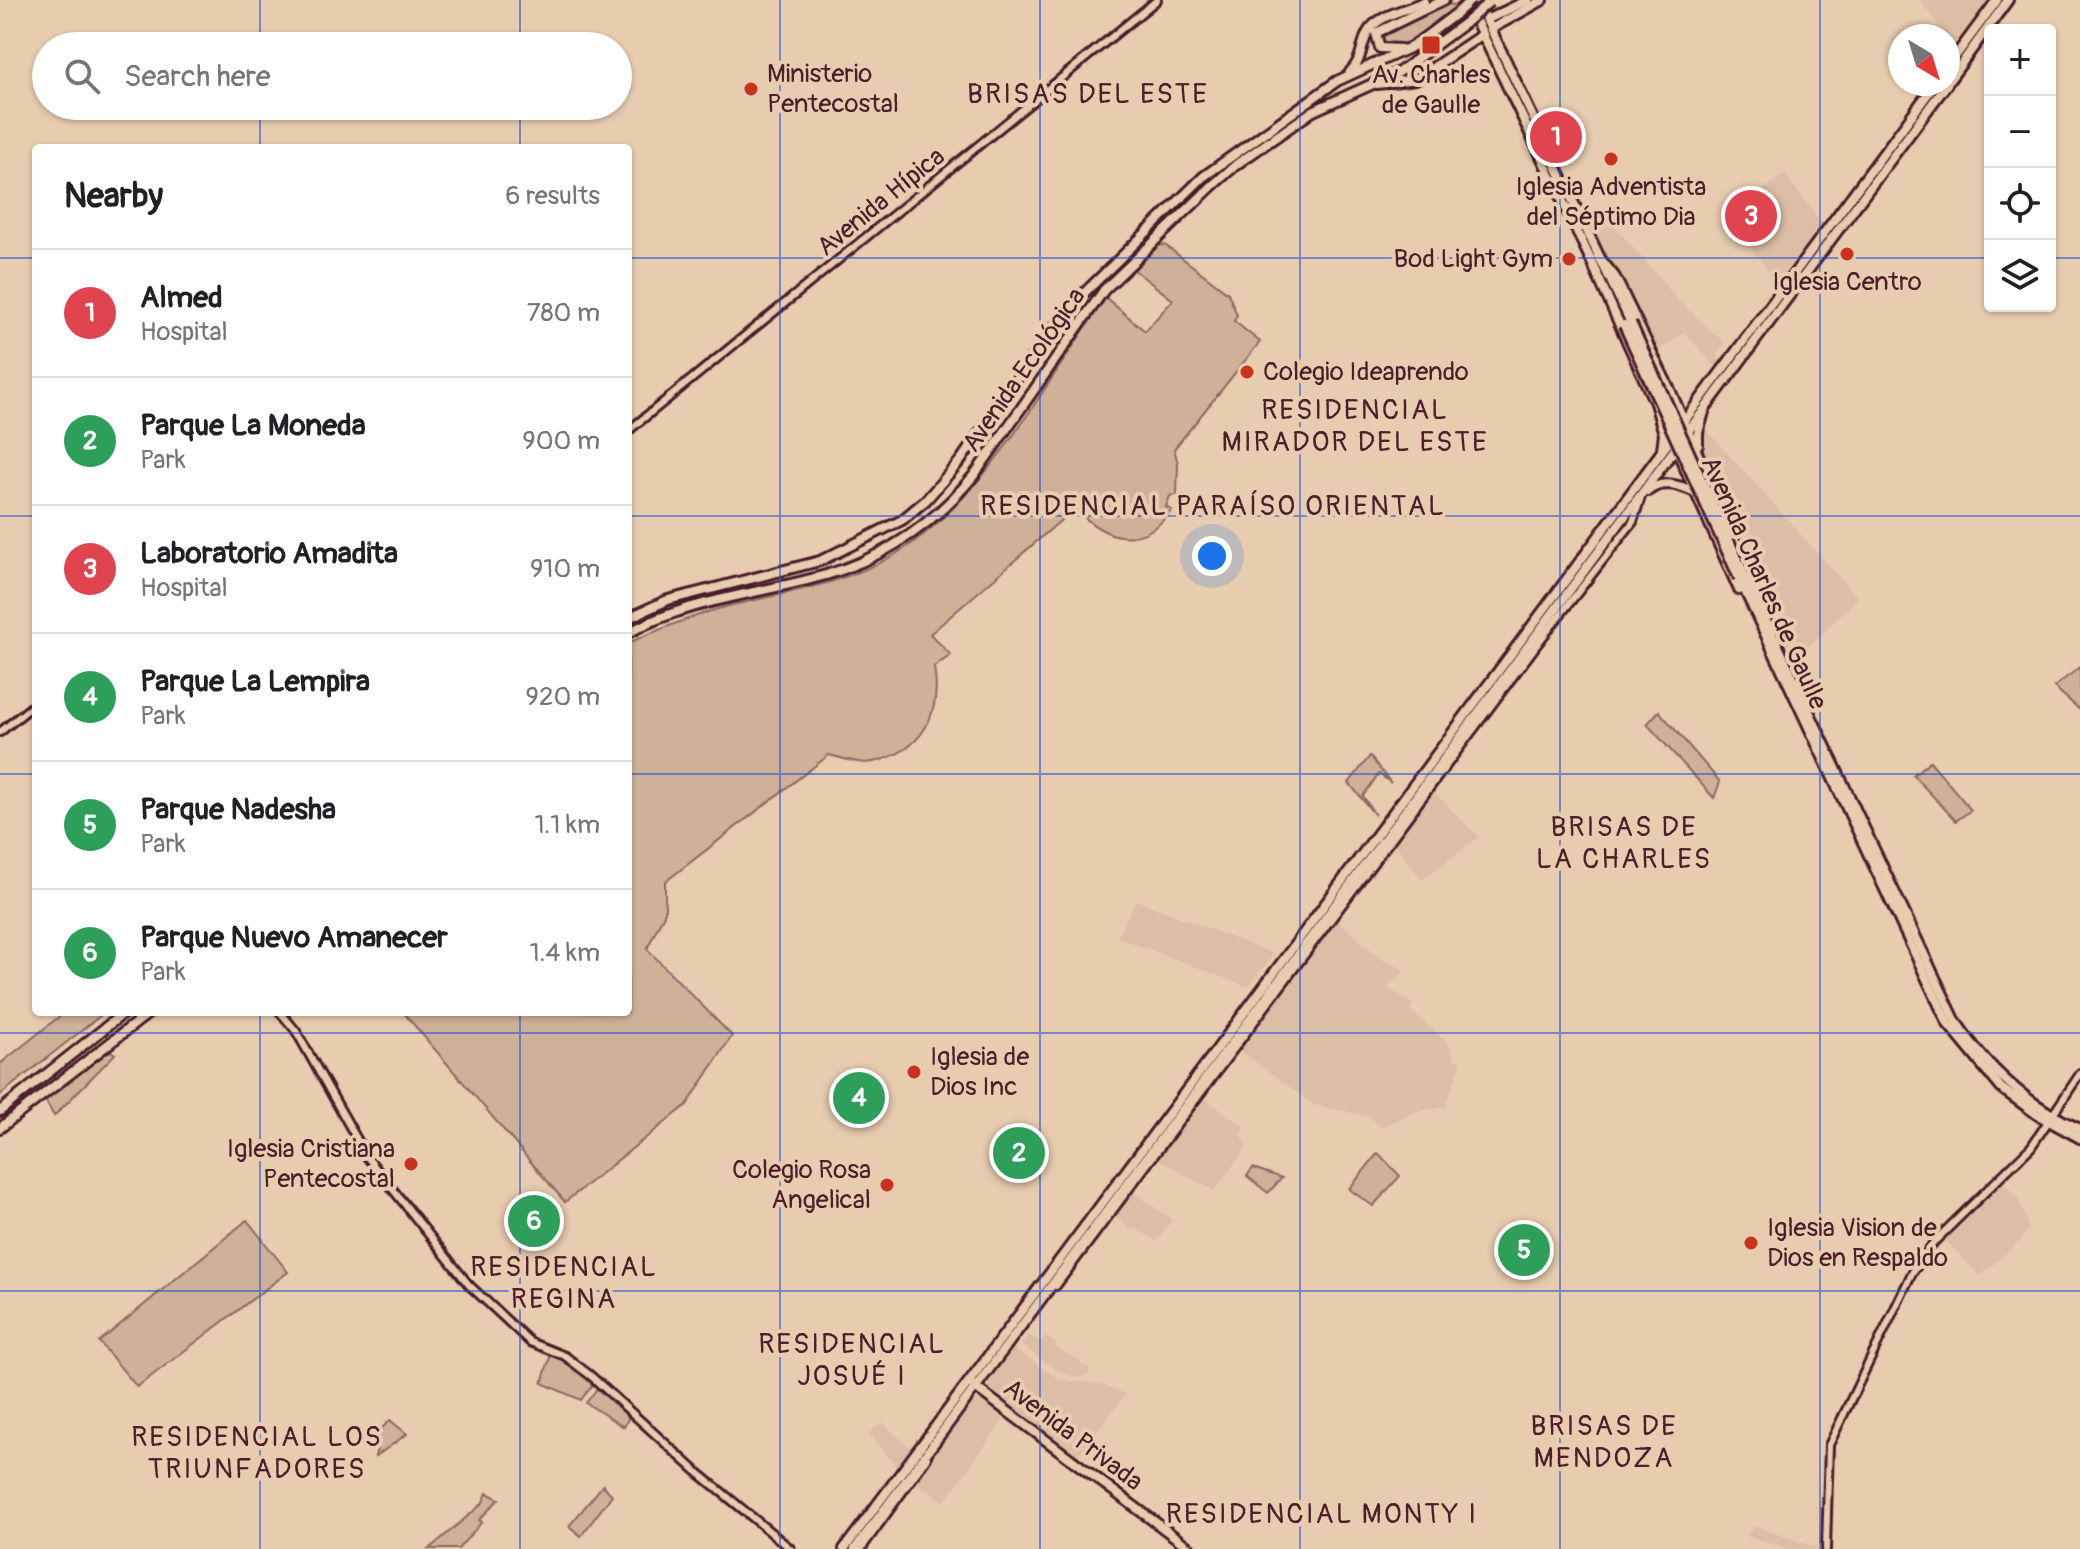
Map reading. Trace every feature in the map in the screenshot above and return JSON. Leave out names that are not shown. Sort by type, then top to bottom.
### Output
[{"type":"main road","points":[[1345,77],[1360,61],[1366,37],[1375,24],[1429,0]]},
{"type":"main road","points":[[1413,46],[1385,50],[1376,42],[1376,33],[1444,0]]},
{"type":"main road","points":[[632,616],[668,600],[830,557],[902,520],[926,500],[961,460],[1040,345],[1101,274],[1229,155],[1345,77],[1413,46],[1457,13],[1469,0]]},
{"type":"main road","name":"Avenida Charles de Gaulle","points":[[1469,0],[1486,27],[1598,256],[1948,1024],[1978,1064],[2001,1088],[2080,1138]]},
{"type":"main road","name":"Avenida Charles de Gaulle","points":[[1469,0],[1486,27],[1595,270],[1628,324]]},
{"type":"main road","points":[[1372,85],[1416,79],[1528,0]]},
{"type":"main road","points":[[1486,27],[1543,0]]},
{"type":"main road","points":[[1960,50],[1997,0]]},
{"type":"main road","points":[[1960,65],[2008,0]]},
{"type":"main road","name":"Avenida Ecológica","points":[[632,631],[700,604],[847,568],[913,534],[959,494],[975,474],[1104,290],[1237,164],[1313,111],[1372,85],[1433,50],[1490,1]]},
{"type":"main road","points":[[1763,622],[1697,440],[1708,397],[1926,96]]},
{"type":"main road","points":[[858,1549],[973,1386],[1430,760],[1937,96]]},
{"type":"main road","points":[[1598,256],[1615,277],[1708,473]]},
{"type":"main road","points":[[1595,270],[1732,577],[1763,622]]},
{"type":"main road","points":[[1671,392],[1686,404],[1708,397]]},
{"type":"main road","points":[[1652,468],[1664,439],[1655,403]]},
{"type":"main road","points":[[844,1549],[973,1386],[1641,497],[1673,442]]},
{"type":"main road","points":[[1641,497],[1660,484],[1672,484],[1695,492]]},
{"type":"main road","points":[[0,1111],[120,1016]]},
{"type":"main road","points":[[0,1128],[145,1016]]},
{"type":"main road","name":"Avenida Charles de Gaulle","points":[[2050,1118],[2080,1129]]},
{"type":"main road","name":"Avenida Privada","points":[[973,1386],[1191,1549]]},
{"type":"street","name":"Avenida Hípica","points":[[632,428],[1157,0]]},
{"type":"street","points":[[0,732],[32,706]]},
{"type":"street","points":[[283,1016],[296,1031],[367,1157],[469,1285],[530,1342],[565,1356],[591,1376],[684,1461],[791,1549]]},
{"type":"street","points":[[1826,1549],[1829,1445],[1902,1291],[1926,1251],[2024,1155],[2080,1074]]},
{"type":"shaded area","points":[[1920,0],[1988,0],[1960,38],[1960,24],[1938,24]]},
{"type":"shaded area","points":[[1440,4],[1459,5],[1434,27],[1412,40],[1391,45],[1382,42],[1382,32]]},
{"type":"shaded area","points":[[1784,174],[1823,224],[1777,282],[1728,217]]},
{"type":"shaded area","points":[[1603,212],[1677,299],[1725,343],[1716,355],[1721,362],[1717,368],[1684,332],[1656,353],[1626,288],[1588,225]]},
{"type":"shaded area","points":[[1165,245],[1228,293],[1237,315],[1234,321],[1260,342],[1174,449],[1178,463],[1177,495],[1170,496],[1166,507],[1172,510],[1148,531],[1136,536],[1124,536],[1099,528],[1075,508],[930,634],[951,655],[934,667],[935,700],[925,728],[916,740],[890,757],[868,763],[829,755],[665,882],[665,912],[647,949],[732,1036],[687,1105],[565,1202],[406,1016],[632,1016],[632,641],[712,611],[854,574],[894,555],[927,532],[985,472],[1106,298],[1145,331],[1173,300],[1134,270],[1157,246]]},
{"type":"shaded area","points":[[1702,425],[1858,598],[1792,663],[1773,619],[1776,617],[1766,588],[1762,588],[1703,451]]},
{"type":"shaded area","points":[[2080,667],[2080,710],[2054,687]]},
{"type":"shaded area","points":[[1659,711],[1720,782],[1714,798],[1647,724]]},
{"type":"shaded area","points":[[1370,756],[1391,783],[1379,774],[1363,796],[1375,815],[1349,783]]},
{"type":"shaded area","points":[[1930,761],[1971,810],[1956,821],[1913,775]]},
{"type":"shaded area","points":[[1431,789],[1479,837],[1422,880],[1393,841]]},
{"type":"shaded area","points":[[1136,900],[1274,954],[1248,987],[1117,937]]},
{"type":"shaded area","points":[[1335,918],[1383,960],[1406,970],[1387,987],[1414,1005],[1410,1010],[1448,1043],[1455,1060],[1462,1062],[1445,1107],[1417,1111],[1382,1127],[1367,1116],[1314,1105],[1238,1049],[1272,1006],[1267,1001],[1301,953],[1309,956]]},
{"type":"shaded area","points":[[60,1016],[100,1016],[0,1095],[0,1064]]},
{"type":"shaded area","points":[[109,1050],[115,1054],[54,1116],[45,1100]]},
{"type":"shaded area","points":[[1203,1097],[1245,1128],[1241,1134],[1247,1147],[1214,1191],[1157,1158]]},
{"type":"shaded area","points":[[1378,1153],[1400,1176],[1373,1206],[1349,1189]]},
{"type":"shaded area","points":[[1253,1168],[1282,1178],[1268,1193],[1247,1176]]},
{"type":"shaded area","points":[[2003,1182],[2018,1198],[2029,1227],[2021,1240],[1980,1276],[1943,1238]]},
{"type":"shaded area","points":[[1131,1190],[1172,1220],[1156,1241],[1135,1228],[1132,1231],[1112,1213]]},
{"type":"shaded area","points":[[247,1220],[288,1272],[137,1387],[99,1342]]},
{"type":"shaded area","points":[[1534,1226],[1549,1244],[1512,1267],[1504,1257]]},
{"type":"shaded area","points":[[1028,1335],[1040,1342],[1045,1336],[1056,1344],[1054,1347],[1079,1360],[1082,1366],[1089,1367],[1090,1373],[1079,1378],[1061,1373],[1021,1345]]},
{"type":"shaded area","points":[[1010,1346],[1061,1380],[1101,1384],[1126,1394],[1076,1458],[983,1387]]},
{"type":"shaded area","points":[[551,1354],[564,1359],[594,1383],[581,1400],[542,1383]]},
{"type":"shaded area","points":[[599,1386],[630,1415],[624,1427],[586,1403]]},
{"type":"shaded area","points":[[971,1396],[978,1396],[1006,1417],[944,1502],[908,1477]]},
{"type":"shaded area","points":[[390,1420],[407,1434],[375,1457],[381,1429]]},
{"type":"shaded area","points":[[883,1423],[911,1448],[897,1467],[869,1433]]},
{"type":"shaded area","points":[[603,1485],[612,1495],[581,1536],[569,1526]]},
{"type":"shaded area","points":[[487,1493],[499,1499],[458,1549],[429,1549],[482,1504]]},
{"type":"shaded area","points":[[1755,1526],[1820,1549],[1789,1549],[1747,1536]]},
{"type":"place","name":"Av. Charles de Gaulle","points":[[1431,45]]},
{"type":"place","name":"Ministerio Pentecostal","points":[[751,89]]},
{"type":"place","name":"Almed","points":[[1556,137]]},
{"type":"place","name":"Iglesia Adventista del Séptimo Dia","points":[[1611,159]]},
{"type":"place","name":"Laboratorio Amadita","points":[[1751,216]]},
{"type":"place","name":"Iglesia Centro","points":[[1847,254]]},
{"type":"place","name":"Bod Light Gym","points":[[1569,259]]},
{"type":"place","name":"Colegio Ideaprendo","points":[[1247,372]]},
{"type":"place","name":"Iglesia de Dios Inc","points":[[914,1072]]},
{"type":"place","name":"Parque La Lempira","points":[[859,1098]]},
{"type":"place","name":"Parque La Moneda","points":[[1019,1153]]},
{"type":"place","name":"Iglesia Cristiana Pentecostal","points":[[411,1164]]},
{"type":"place","name":"Colegio Rosa Angelical","points":[[887,1185]]},
{"type":"place","name":"Parque Nuevo Amanecer","points":[[534,1221]]},
{"type":"place","name":"Iglesia Vision de Dios en Respaldo","points":[[1751,1243]]},
{"type":"place","name":"Parque Nadesha","points":[[1524,1250]]},
{"type":"district","name":"BRISAS DEL ESTE","points":[[1088,94]]},
{"type":"district","name":"RESIDENCIAL MIRADOR DEL ESTE","points":[[1355,426]]},
{"type":"district","name":"RESIDENCIAL PARAÍSO ORIENTAL","points":[[1213,506]]},
{"type":"district","name":"BRISAS DE LA CHARLES","points":[[1624,843]]},
{"type":"district","name":"RESIDENCIAL REGINA","points":[[564,1283]]},
{"type":"district","name":"RESIDENCIAL JOSUÉ I","points":[[852,1360]]},
{"type":"district","name":"BRISAS DE MENDOZA","points":[[1604,1442]]},
{"type":"district","name":"RESIDENCIAL LOS TRIUNFADORES","points":[[257,1453]]},
{"type":"district","name":"RESIDENCIAL MONTY I","points":[[1322,1514]]}]
